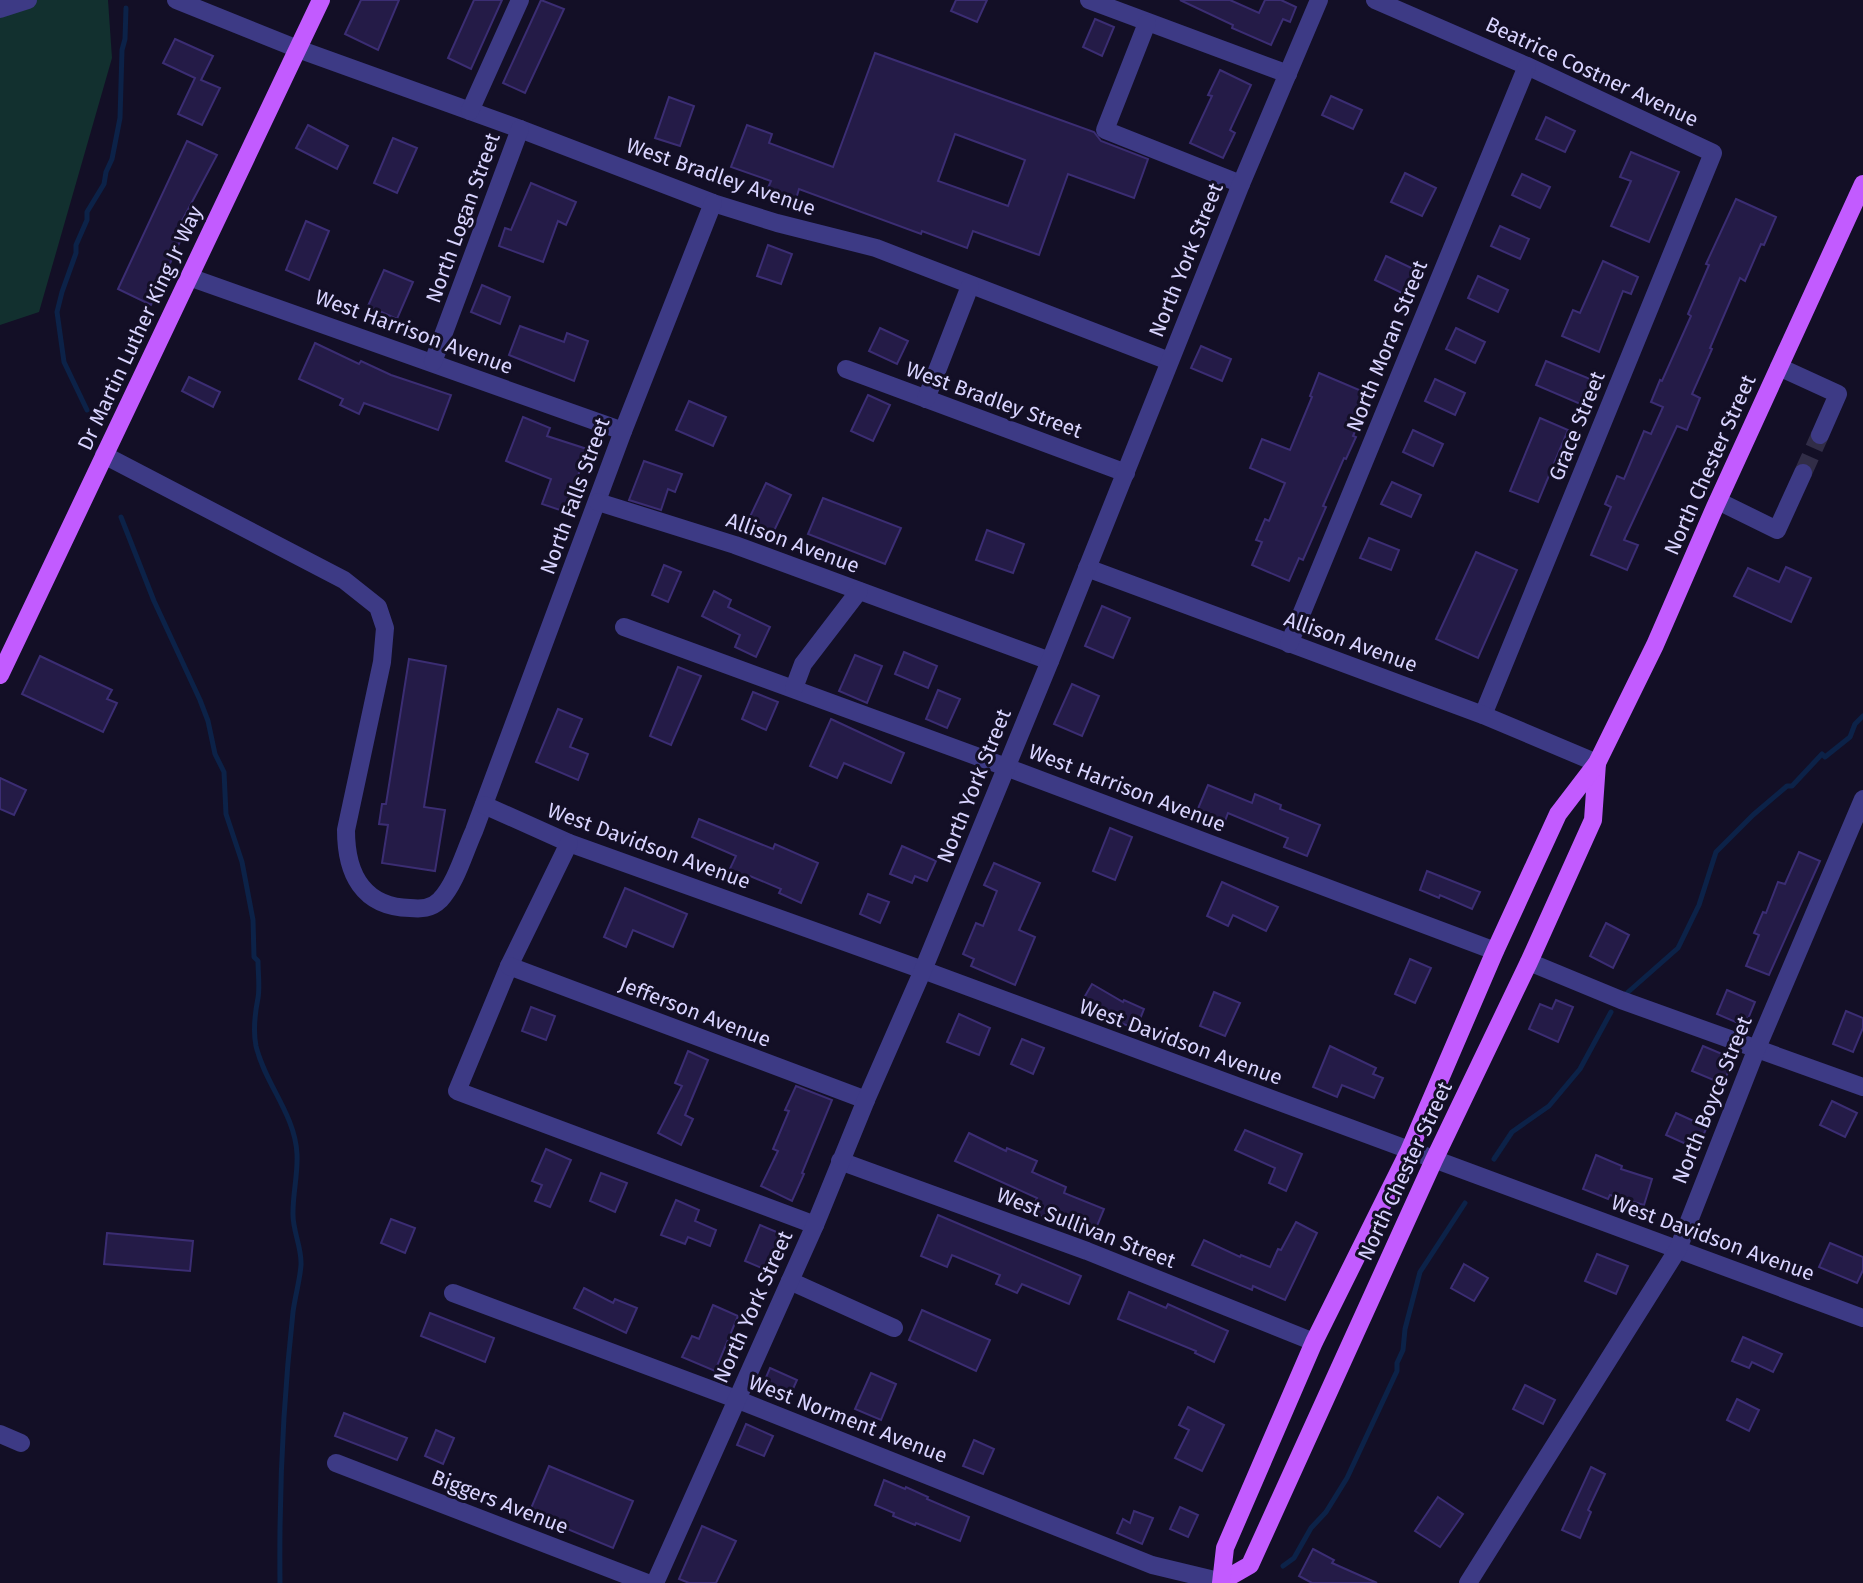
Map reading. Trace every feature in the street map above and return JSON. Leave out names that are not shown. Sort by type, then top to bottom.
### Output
[{"type":"main road","name":"Dr Martin Luther King Jr Way","points":[[0,676],[321,0]]},
{"type":"main road","name":"North Chester Street","points":[[1224,1582],[1225,1548],[1314,1342],[1409,1151],[1495,951],[1558,814],[1597,763],[1655,645],[1863,184]]},
{"type":"main road","name":"North Chester Street","points":[[1224,1582],[1250,1564],[1434,1160],[1529,962],[1592,820],[1597,763]]},
{"type":"street","points":[[0,9],[28,0]]},
{"type":"street","name":"West Bradley Avenue","points":[[176,0],[298,49],[520,129],[713,203],[777,223],[876,248],[1169,361]]},
{"type":"street","name":"North Logan Street","points":[[470,111],[520,0]]},
{"type":"street","points":[[1090,0],[1288,74]]},
{"type":"street","name":"North York Street","points":[[655,1583],[815,1225],[923,970],[1241,184],[1319,0]]},
{"type":"street","name":"Beatrice Costner Avenue","points":[[1375,0],[1527,66],[1713,153]]},
{"type":"street","points":[[1147,23],[1105,130],[1241,184]]},
{"type":"street","name":"North Moran Street","points":[[1289,643],[1527,66]]},
{"type":"street","name":"North Logan Street","points":[[433,362],[520,129]]},
{"type":"street","name":"Grace Street","points":[[1483,715],[1713,153]]},
{"type":"street","name":"North Falls Street","points":[[104,455],[344,580],[378,607],[385,628],[382,662],[346,830],[346,852],[360,886],[374,899],[397,908],[425,909],[438,902],[448,889],[484,805],[623,431],[713,203]]},
{"type":"street","name":"West Harrison Avenue","points":[[189,276],[623,431]]},
{"type":"street","points":[[926,399],[970,286]]},
{"type":"street","points":[[1779,367],[1838,394],[1820,435]]},
{"type":"street","name":"West Bradley Street","points":[[846,369],[1126,473]]},
{"type":"street","points":[[1718,501],[1777,530],[1803,473]]},
{"type":"street","name":"Allison Avenue","points":[[598,502],[735,545],[1050,661]]},
{"type":"street","name":"Allison Avenue","points":[[1087,568],[1483,715],[1597,763]]},
{"type":"street","points":[[794,688],[803,664],[859,591]]},
{"type":"street","name":"West Harrison Avenue","points":[[624,627],[1495,951]]},
{"type":"street","name":"North Boyce Street","points":[[1468,1583],[1678,1249],[1757,1048],[1856,838],[1863,799]]},
{"type":"street","name":"West Davidson Avenue","points":[[484,805],[569,843],[923,970],[1863,1318]]},
{"type":"street","points":[[569,843],[509,966],[457,1091],[815,1225]]},
{"type":"street","points":[[1529,962],[1621,1000],[1863,1087]]},
{"type":"street","name":"Jefferson Avenue","points":[[509,966],[866,1100]]},
{"type":"street","name":"West Sullivan Street","points":[[840,1161],[1087,1251],[1314,1342]]},
{"type":"street","points":[[790,1281],[894,1328]]},
{"type":"street","name":"West Norment Avenue","points":[[453,1293],[736,1399],[1152,1565],[1224,1582]]},
{"type":"street","points":[[0,1434],[21,1443]]},
{"type":"street","name":"Biggers Avenue","points":[[336,1463],[647,1583]]},
{"type":"green space","points":[[0,0],[108,0],[112,58],[39,312],[0,325]]},
{"type":"building","points":[[361,0],[399,0],[378,50],[345,34]]},
{"type":"building","points":[[474,0],[502,0],[471,69],[448,58]]},
{"type":"building","points":[[541,0],[564,9],[525,93],[503,83]]},
{"type":"building","points":[[956,0],[987,0],[977,22],[951,11]]},
{"type":"building","points":[[1180,0],[1230,0],[1259,13],[1265,0],[1281,0],[1296,7],[1290,22],[1283,19],[1271,45]]},
{"type":"building","points":[[1095,19],[1114,27],[1102,56],[1083,47]]},
{"type":"building","points":[[175,39],[213,56],[201,80],[220,88],[202,125],[178,114],[195,78],[163,63]]},
{"type":"building","points":[[875,53],[1094,132],[1101,141],[1148,159],[1134,198],[1068,174],[1039,255],[973,231],[967,248],[799,189],[796,199],[768,188],[771,181],[731,167],[747,125],[772,134],[769,143],[833,167]],"holes":[[[955,134],[1025,160],[1008,206],[938,181]]]},
{"type":"building","points":[[1220,70],[1251,85],[1230,130],[1235,133],[1223,158],[1190,143],[1212,96],[1208,95]]},
{"type":"building","points":[[1331,96],[1362,110],[1353,129],[1322,115]]},
{"type":"building","points":[[669,97],[694,106],[680,146],[655,138]]},
{"type":"building","points":[[1546,117],[1575,131],[1565,152],[1536,139]]},
{"type":"building","points":[[308,125],[348,146],[337,169],[296,148]]},
{"type":"building","points":[[393,138],[417,148],[397,193],[374,183]]},
{"type":"building","points":[[187,141],[217,155],[176,232],[183,235],[151,305],[118,289]]},
{"type":"building","points":[[1631,152],[1679,172],[1649,242],[1611,226],[1631,181],[1620,177]]},
{"type":"building","points":[[1405,173],[1436,188],[1422,216],[1391,202]]},
{"type":"building","points":[[1522,174],[1550,187],[1540,208],[1512,195]]},
{"type":"building","points":[[531,183],[576,202],[566,225],[558,221],[543,262],[499,246],[505,228],[511,230]]},
{"type":"building","points":[[1736,199],[1776,217],[1745,281],[1740,278],[1710,348],[1712,349],[1692,394],[1700,398],[1687,430],[1677,426],[1624,540],[1638,545],[1627,570],[1591,555],[1611,507],[1605,504],[1617,476],[1624,479],[1644,431],[1651,434],[1663,407],[1651,402],[1691,316],[1688,314],[1709,265],[1706,264]]},
{"type":"building","points":[[306,221],[329,231],[309,280],[286,270]]},
{"type":"building","points":[[1500,226],[1529,239],[1520,259],[1491,246]]},
{"type":"building","points":[[768,245],[792,254],[781,284],[757,276]]},
{"type":"building","points":[[1386,256],[1420,272],[1408,296],[1375,280]]},
{"type":"building","points":[[1603,261],[1638,277],[1631,294],[1623,291],[1599,352],[1562,336],[1573,310],[1580,313]]},
{"type":"building","points":[[384,270],[413,282],[397,319],[368,306]]},
{"type":"building","points":[[1478,276],[1508,290],[1498,312],[1468,298]]},
{"type":"building","points":[[482,285],[510,297],[500,324],[471,312]]},
{"type":"building","points":[[520,326],[564,342],[567,333],[588,341],[574,381],[509,355]]},
{"type":"building","points":[[880,328],[908,341],[897,364],[869,351]]},
{"type":"building","points":[[1456,328],[1485,342],[1475,363],[1446,349]]},
{"type":"building","points":[[315,343],[359,364],[361,361],[391,375],[451,395],[438,430],[364,403],[359,414],[340,405],[343,399],[299,379]]},
{"type":"building","points":[[1201,346],[1231,359],[1222,381],[1191,368]]},
{"type":"building","points":[[1546,361],[1595,381],[1585,406],[1536,385]]},
{"type":"building","points":[[1319,373],[1371,395],[1353,436],[1356,437],[1323,506],[1326,507],[1303,560],[1299,558],[1289,581],[1252,565],[1262,542],[1256,540],[1265,519],[1269,521],[1285,483],[1250,468],[1262,439],[1290,450]]},
{"type":"building","points":[[189,377],[220,392],[213,407],[182,391]]},
{"type":"building","points":[[1435,379],[1465,393],[1455,415],[1425,401]]},
{"type":"building","points":[[868,395],[890,405],[873,441],[851,431]]},
{"type":"building","points":[[689,401],[726,417],[713,446],[676,430]]},
{"type":"building","points":[[523,417],[550,428],[547,436],[587,449],[566,512],[542,504],[551,479],[506,461]]},
{"type":"building","points":[[1540,418],[1568,430],[1538,502],[1510,491]]},
{"type":"building","points":[[1413,430],[1443,444],[1433,466],[1403,452]]},
{"type":"building","points":[[644,461],[682,474],[675,492],[668,489],[661,510],[629,500]]},
{"type":"building","points":[[1392,482],[1421,495],[1411,517],[1381,504]]},
{"type":"building","points":[[766,483],[791,495],[773,533],[748,521]]},
{"type":"building","points":[[823,498],[901,528],[885,564],[808,534]]},
{"type":"building","points":[[987,530],[1024,544],[1013,573],[976,560]]},
{"type":"building","points":[[1369,538],[1399,550],[1391,570],[1360,558]]},
{"type":"building","points":[[1476,552],[1517,570],[1478,658],[1436,639]]},
{"type":"building","points":[[664,565],[681,572],[668,602],[652,595]]},
{"type":"building","points":[[1786,567],[1811,578],[1791,622],[1734,596],[1748,568],[1779,582]]},
{"type":"building","points":[[714,591],[731,600],[728,607],[770,627],[756,657],[735,647],[740,635],[702,616]]},
{"type":"building","points":[[1102,606],[1130,618],[1113,658],[1085,646]]},
{"type":"building","points":[[904,652],[937,666],[928,688],[895,674]]},
{"type":"building","points":[[855,655],[882,666],[867,703],[839,691]]},
{"type":"building","points":[[40,656],[112,690],[107,699],[117,703],[103,732],[22,694]]},
{"type":"building","points":[[409,659],[446,666],[424,807],[445,810],[435,871],[382,863],[388,825],[379,824],[382,804],[386,804]]},
{"type":"building","points":[[678,667],[701,676],[671,745],[650,736]]},
{"type":"building","points":[[1072,684],[1099,696],[1082,736],[1054,724]]},
{"type":"building","points":[[938,690],[960,699],[947,728],[926,719]]},
{"type":"building","points":[[753,692],[778,702],[766,730],[742,719]]},
{"type":"building","points":[[558,709],[582,719],[570,747],[588,754],[578,780],[536,762]]},
{"type":"building","points":[[831,719],[904,753],[891,783],[844,763],[837,778],[810,766]]},
{"type":"building","points":[[0,778],[26,790],[14,815],[0,809]]},
{"type":"building","points":[[1208,785],[1252,803],[1255,794],[1281,805],[1280,809],[1320,825],[1307,856],[1284,847],[1288,838],[1228,813],[1222,829],[1194,818]]},
{"type":"building","points":[[699,819],[773,849],[775,844],[818,863],[801,903],[779,893],[781,889],[750,876],[747,881],[728,873],[736,856],[692,837]]},
{"type":"building","points":[[1110,828],[1132,837],[1115,880],[1093,871]]},
{"type":"building","points":[[902,846],[936,861],[927,881],[915,876],[912,883],[890,874]]},
{"type":"building","points":[[1799,852],[1820,861],[1769,975],[1746,966],[1759,935],[1754,933],[1763,912],[1766,913],[1778,882],[1785,884]]},
{"type":"building","points":[[994,863],[1040,883],[1019,930],[1035,937],[1015,985],[971,966],[974,959],[963,954],[976,923],[983,926],[997,891],[984,885]]},
{"type":"building","points":[[1427,871],[1480,892],[1472,909],[1440,895],[1439,898],[1420,890]]},
{"type":"building","points":[[1222,882],[1278,907],[1266,931],[1233,915],[1228,926],[1207,916]]},
{"type":"building","points":[[625,888],[687,914],[673,947],[633,930],[626,947],[604,937]]},
{"type":"building","points":[[868,894],[889,902],[880,923],[860,914]]},
{"type":"building","points":[[1606,923],[1629,935],[1613,968],[1590,956]]},
{"type":"building","points":[[1410,959],[1431,968],[1415,1003],[1395,994]]},
{"type":"building","points":[[1092,984],[1123,1002],[1124,1000],[1144,1009],[1136,1029],[1101,1015],[1081,1003]]},
{"type":"building","points":[[1727,990],[1755,1002],[1745,1026],[1717,1014]]},
{"type":"building","points":[[1214,992],[1240,1003],[1225,1036],[1200,1026]]},
{"type":"building","points":[[1556,1000],[1573,1007],[1558,1042],[1529,1029],[1540,1004],[1552,1009]]},
{"type":"building","points":[[531,1007],[555,1016],[546,1040],[522,1031]]},
{"type":"building","points":[[1846,1011],[1863,1018],[1863,1028],[1853,1052],[1833,1044]]},
{"type":"building","points":[[959,1014],[990,1028],[979,1055],[947,1042]]},
{"type":"building","points":[[1022,1039],[1044,1048],[1033,1074],[1011,1064]]},
{"type":"building","points":[[1330,1046],[1376,1068],[1373,1074],[1383,1078],[1374,1098],[1342,1085],[1337,1097],[1313,1087]]},
{"type":"building","points":[[1703,1046],[1734,1059],[1723,1084],[1692,1071]]},
{"type":"building","points":[[688,1051],[708,1060],[685,1115],[693,1119],[681,1145],[658,1133],[682,1086],[675,1083]]},
{"type":"building","points":[[796,1086],[832,1100],[792,1201],[761,1186],[778,1151],[773,1149],[789,1111],[785,1110]]},
{"type":"building","points":[[1832,1101],[1857,1113],[1845,1137],[1820,1125]]},
{"type":"building","points":[[1676,1113],[1707,1127],[1697,1149],[1666,1135]]},
{"type":"building","points":[[1245,1130],[1302,1154],[1286,1191],[1269,1183],[1275,1168],[1235,1150]]},
{"type":"building","points":[[969,1133],[1006,1151],[1007,1148],[1037,1161],[1032,1172],[1066,1187],[1064,1193],[1104,1209],[1092,1238],[1031,1212],[1037,1198],[955,1161]]},
{"type":"building","points":[[546,1149],[571,1160],[550,1207],[535,1201],[542,1185],[532,1181]]},
{"type":"building","points":[[1596,1155],[1622,1166],[1621,1169],[1652,1179],[1644,1205],[1610,1195],[1608,1199],[1583,1189]]},
{"type":"building","points":[[601,1173],[627,1183],[615,1212],[590,1201]]},
{"type":"building","points":[[676,1200],[699,1210],[695,1221],[716,1230],[710,1246],[688,1237],[685,1244],[661,1235]]},
{"type":"building","points":[[938,1215],[1081,1276],[1069,1304],[1022,1284],[1017,1293],[996,1284],[1000,1275],[952,1255],[947,1267],[921,1256]]},
{"type":"building","points":[[391,1219],[415,1228],[405,1253],[381,1243]]},
{"type":"building","points":[[1296,1222],[1317,1233],[1285,1300],[1253,1286],[1252,1290],[1192,1265],[1204,1240],[1240,1257],[1241,1255],[1270,1267]]},
{"type":"building","points":[[760,1225],[786,1236],[771,1272],[745,1261]]},
{"type":"building","points":[[107,1233],[193,1241],[190,1271],[104,1264]]},
{"type":"building","points":[[1830,1243],[1863,1257],[1863,1270],[1857,1283],[1819,1267]]},
{"type":"building","points":[[1597,1254],[1628,1266],[1616,1294],[1585,1281]]},
{"type":"building","points":[[1464,1264],[1488,1278],[1474,1301],[1451,1288]]},
{"type":"building","points":[[584,1288],[613,1303],[615,1299],[637,1308],[626,1333],[574,1308]]},
{"type":"building","points":[[1129,1292],[1166,1308],[1168,1304],[1228,1331],[1214,1362],[1195,1353],[1196,1351],[1118,1319]]},
{"type":"building","points":[[713,1305],[738,1316],[715,1371],[682,1357],[692,1336],[699,1339]]},
{"type":"building","points":[[922,1310],[990,1340],[976,1371],[909,1340]]},
{"type":"building","points":[[430,1313],[494,1338],[485,1362],[421,1336]]},
{"type":"building","points":[[1743,1337],[1782,1354],[1773,1372],[1752,1362],[1749,1368],[1732,1361]]},
{"type":"building","points":[[770,1368],[797,1380],[788,1400],[761,1389]]},
{"type":"building","points":[[871,1373],[896,1384],[881,1420],[855,1409]]},
{"type":"building","points":[[1525,1385],[1555,1400],[1543,1424],[1513,1409]]},
{"type":"building","points":[[1737,1399],[1759,1410],[1749,1431],[1727,1420]]},
{"type":"building","points":[[1188,1407],[1224,1425],[1202,1471],[1175,1458],[1189,1430],[1179,1425]]},
{"type":"building","points":[[344,1413],[407,1438],[397,1460],[335,1436]]},
{"type":"building","points":[[746,1424],[773,1436],[764,1456],[737,1445]]},
{"type":"building","points":[[436,1430],[454,1438],[443,1464],[425,1456]]},
{"type":"building","points":[[974,1440],[994,1449],[983,1474],[963,1466]]},
{"type":"building","points":[[549,1466],[633,1501],[613,1548],[529,1513]]},
{"type":"building","points":[[1591,1467],[1605,1474],[1588,1510],[1591,1512],[1580,1538],[1562,1530]]},
{"type":"building","points":[[884,1480],[905,1489],[906,1487],[969,1517],[960,1541],[893,1516],[894,1513],[875,1505]]},
{"type":"building","points":[[1438,1497],[1463,1514],[1440,1547],[1415,1531]]},
{"type":"building","points":[[1180,1507],[1198,1515],[1188,1537],[1170,1529]]},
{"type":"building","points":[[1134,1511],[1153,1518],[1142,1544],[1117,1533],[1123,1519],[1130,1523]]},
{"type":"building","points":[[702,1526],[736,1541],[716,1583],[689,1583],[679,1579]]},
{"type":"building","points":[[1313,1549],[1334,1560],[1332,1563],[1377,1583],[1312,1583],[1299,1576]]},
{"type":"waterway","points":[[87,410],[64,362],[57,312],[76,253],[76,245],[87,220],[87,212],[104,184],[112,159],[120,118],[126,8]]},
{"type":"waterway","points":[[121,517],[154,601],[200,700],[215,754],[224,772],[226,814],[242,862],[253,920],[254,957],[258,961],[256,1046],[260,1060],[286,1112],[295,1139],[297,1161],[293,1219],[301,1265],[293,1312],[284,1414],[280,1583]]},
{"type":"waterway","points":[[1627,993],[1678,948],[1699,905],[1716,852],[1753,815],[1787,786],[1792,786],[1822,754],[1825,757],[1850,737],[1855,724],[1863,716]]},
{"type":"waterway","points":[[1494,1159],[1512,1132],[1549,1106],[1580,1069],[1611,1012]]},
{"type":"waterway","points":[[1283,1566],[1294,1558],[1311,1528],[1326,1512],[1347,1478],[1397,1371],[1420,1272],[1465,1203]]},
{"type":"tunnel","points":[[1803,473],[1820,435]]}]
